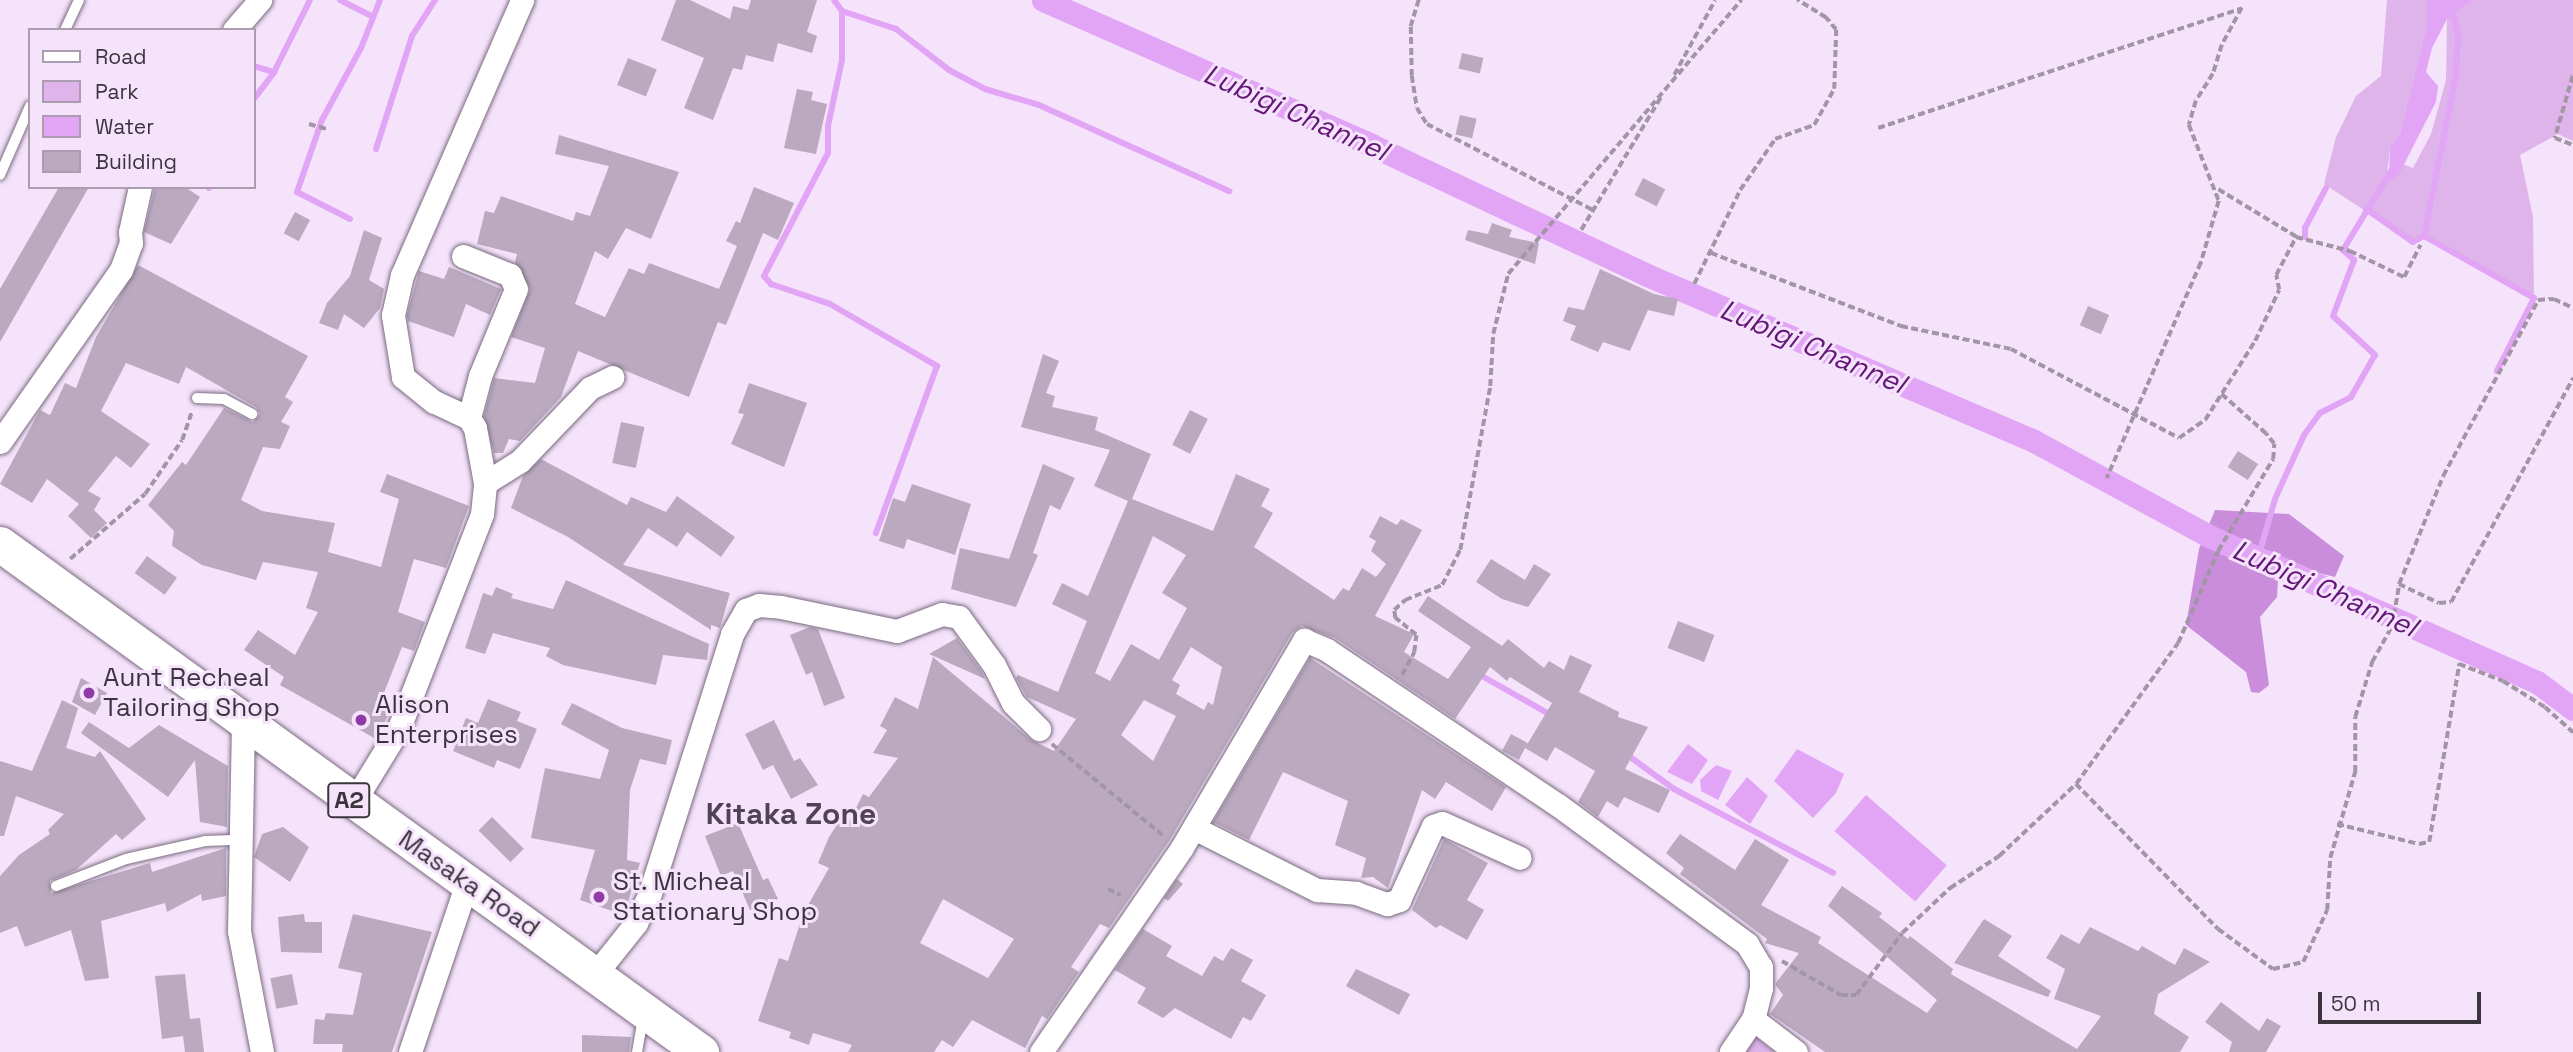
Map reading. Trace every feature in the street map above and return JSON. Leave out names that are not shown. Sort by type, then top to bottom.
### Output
[{"type":"main road","name":"Masaka Road","points":[[0,544],[353,803],[596,973],[701,1052]]},
{"type":"street","points":[[469,418],[434,401],[402,377],[393,332],[395,297],[522,0]]},
{"type":"street","points":[[236,28],[255,2]]},
{"type":"street","points":[[0,442],[121,270],[131,243],[130,232],[140,189]]},
{"type":"street","points":[[353,803],[399,728],[422,678],[474,544],[485,483],[481,450],[469,418],[480,376],[516,289],[510,275],[463,256]]},
{"type":"street","points":[[485,483],[520,461],[590,388],[613,377]]},
{"type":"street","points":[[596,973],[636,923],[650,893],[732,634],[746,610],[759,605],[781,607],[897,631],[942,614],[959,617],[994,665],[1013,703],[1039,729]]},
{"type":"street","points":[[1041,1052],[1181,849],[1300,642],[1317,644],[1558,805],[1747,944],[1761,967],[1761,988],[1753,1019],[1731,1052]]},
{"type":"street","points":[[243,723],[239,931],[262,1052]]},
{"type":"street","points":[[1194,828],[1317,890],[1356,893],[1387,904],[1399,900],[1425,835],[1433,826],[1442,823],[1520,858]]},
{"type":"street","points":[[410,1052],[467,883]]},
{"type":"street","points":[[1753,1019],[1796,1052]]},
{"type":"lane","points":[[66,28],[79,0]]},
{"type":"lane","points":[[0,176],[5,151],[28,110]]},
{"type":"lane","points":[[197,398],[225,399],[252,414]]},
{"type":"lane","points":[[56,886],[126,859],[205,841],[239,840]]},
{"type":"lane","points":[[637,1052],[645,1010]]},
{"type":"path","points":[[1419,0],[1411,27],[1412,76],[1417,108],[1427,124],[1593,210]]},
{"type":"path","points":[[1581,230],[1715,0]]},
{"type":"path","points":[[1392,693],[1416,643],[1416,635],[1395,618],[1394,610],[1405,600],[1442,585],[1460,550],[1490,386],[1493,334],[1507,274],[1741,0]]},
{"type":"path","points":[[1694,284],[1740,190],[1775,139],[1814,125],[1834,89],[1836,30],[1826,18],[1797,0]]},
{"type":"path","points":[[1878,128],[2242,8],[2222,45],[2214,74],[2196,101],[2189,125],[2219,201],[2201,263],[2107,478]]},
{"type":"path","points":[[2573,76],[2555,138],[2573,145]]},
{"type":"path","points":[[309,124],[326,129]]},
{"type":"path","points":[[2215,188],[2296,237],[2350,251],[2404,277],[2420,244]]},
{"type":"path","points":[[1711,253],[1901,326],[2011,349],[2179,438],[2205,420],[2221,394],[2275,301],[2279,290],[2276,275],[2296,237]]},
{"type":"path","points":[[2076,784],[2218,929],[2273,969],[2302,962],[2321,929],[2337,824],[2355,772],[2356,717],[2372,662],[2392,626],[2399,584],[2443,476],[2538,300],[2554,299],[2573,308]]},
{"type":"path","points":[[2399,584],[2439,603],[2451,602],[2536,438],[2573,377]]},
{"type":"path","points":[[1761,967],[1782,960],[1840,995],[1856,995],[1902,933],[1950,888],[1999,856],[2076,784],[2178,643],[2218,551],[2273,459],[2274,444],[2221,394]]},
{"type":"path","points":[[46,577],[145,494],[182,440],[197,398]]},
{"type":"path","points":[[2337,824],[2419,844],[2429,842],[2459,664],[2503,681],[2545,707],[2573,732]]},
{"type":"path","points":[[1039,729],[1127,809],[1181,849]]},
{"type":"green space","points":[[2387,0],[2427,0],[2427,25],[2400,134],[2390,149],[2387,175],[2397,178],[2403,164],[2413,168],[2431,134],[2446,80],[2447,19],[2458,7],[2472,0],[2573,0],[2573,141],[2558,134],[2520,155],[2533,217],[2534,298],[2424,236],[2413,242],[2324,184],[2336,137],[2356,96],[2381,76]]},
{"type":"green space","points":[[1756,1037],[1774,1052],[1746,1052]]},
{"type":"shaded area","points":[[2215,510],[2289,514],[2344,556],[2335,577],[2279,563],[2277,597],[2260,617],[2269,685],[2259,693],[2251,692],[2246,672],[2186,625],[2199,549]]},
{"type":"water","points":[[2427,0],[2472,0],[2447,19],[2432,48],[2426,72],[2438,86],[2436,102],[2397,178],[2389,181],[2390,148],[2400,134],[2427,25]]},
{"type":"water","points":[[1688,744],[1708,760],[1692,784],[1667,772]]},
{"type":"water","points":[[1797,749],[1844,774],[1836,793],[1813,818],[1774,781]]},
{"type":"water","points":[[1716,765],[1732,771],[1718,800],[1701,791],[1700,780]]},
{"type":"water","points":[[1747,777],[1768,796],[1750,824],[1725,805]]},
{"type":"water","points":[[1866,795],[1947,865],[1915,901],[1835,831]]},
{"type":"building","points":[[676,0],[690,0],[730,19],[733,6],[748,10],[751,0],[817,0],[807,32],[817,36],[812,53],[778,43],[773,62],[746,55],[742,70],[733,68],[713,120],[684,108],[704,58],[661,40]]},
{"type":"building","points":[[1462,53],[1483,58],[1480,74],[1458,69]]},
{"type":"building","points":[[628,58],[657,70],[646,97],[617,85]]},
{"type":"building","points":[[797,89],[813,92],[811,100],[827,104],[816,154],[784,148]]},
{"type":"building","points":[[1460,115],[1477,119],[1472,138],[1456,134]]},
{"type":"building","points":[[559,135],[679,172],[651,239],[626,228],[608,259],[595,251],[575,304],[605,317],[629,268],[644,274],[649,263],[719,289],[737,246],[726,241],[736,221],[740,223],[754,187],[794,203],[778,240],[763,233],[726,325],[718,322],[689,397],[578,351],[561,397],[520,441],[509,439],[503,453],[494,453],[484,416],[494,378],[535,383],[545,348],[511,337],[530,289],[515,262],[517,254],[477,244],[485,211],[494,213],[501,196],[573,221],[576,212],[590,216],[609,166],[555,154]]},
{"type":"building","points":[[1643,178],[1665,189],[1657,206],[1634,195]]},
{"type":"building","points":[[58,189],[88,189],[0,342],[0,289]]},
{"type":"building","points":[[155,189],[188,189],[200,197],[171,244],[144,232]]},
{"type":"building","points":[[295,212],[310,220],[299,241],[284,233]]},
{"type":"building","points":[[1492,223],[1512,230],[1509,237],[1539,243],[1535,264],[1465,240],[1468,230],[1488,234]]},
{"type":"building","points":[[364,230],[382,238],[369,280],[384,289],[380,308],[364,328],[344,314],[338,330],[319,323],[327,303],[350,276]]},
{"type":"building","points":[[138,265],[308,356],[285,397],[293,402],[281,422],[290,426],[280,449],[263,447],[241,500],[262,511],[335,523],[328,552],[381,567],[399,499],[380,492],[387,474],[469,506],[446,568],[414,559],[398,612],[425,622],[414,651],[402,647],[380,703],[391,709],[376,739],[280,685],[284,677],[244,650],[258,630],[295,655],[318,612],[306,608],[318,572],[263,562],[256,580],[202,565],[172,546],[174,531],[148,505],[182,462],[186,465],[224,408],[253,422],[260,414],[256,407],[186,367],[179,384],[126,363],[101,411],[150,444],[131,468],[116,456],[88,491],[101,498],[94,510],[107,523],[91,538],[68,516],[79,504],[47,479],[32,503],[0,484],[40,410],[50,415],[65,383],[76,388],[96,337]]},
{"type":"building","points":[[449,267],[501,289],[490,315],[466,304],[454,337],[408,321],[407,315],[419,271],[444,279]]},
{"type":"building","points":[[1600,269],[1654,294],[1678,299],[1674,316],[1648,310],[1630,351],[1603,342],[1598,352],[1570,340],[1576,326],[1563,321],[1568,307],[1584,310]]},
{"type":"building","points":[[2088,306],[2109,315],[2101,334],[2080,325]]},
{"type":"building","points":[[1043,354],[1059,361],[1046,393],[1055,396],[1052,407],[1098,417],[1095,430],[1151,454],[1132,499],[1213,531],[1236,474],[1270,489],[1261,506],[1273,513],[1254,547],[1334,600],[1343,588],[1349,591],[1362,568],[1376,577],[1386,564],[1371,551],[1376,541],[1369,537],[1380,516],[1397,525],[1401,519],[1422,530],[1375,616],[1414,634],[1404,652],[1448,679],[1471,647],[1418,611],[1428,596],[1502,646],[1508,639],[1544,668],[1549,661],[1564,670],[1570,655],[1592,665],[1579,692],[1619,712],[1618,717],[1648,727],[1625,769],[1670,790],[1659,813],[1624,797],[1618,808],[1607,801],[1598,817],[1578,802],[1595,771],[1555,747],[1547,761],[1525,748],[1552,703],[1510,677],[1507,681],[1490,667],[1455,719],[1335,638],[1302,626],[1292,633],[1169,841],[1109,928],[1100,924],[1071,967],[1079,972],[1047,1019],[1042,1016],[1025,1048],[972,1020],[953,1047],[942,1040],[934,1052],[848,1052],[852,1045],[813,1033],[809,1045],[789,1038],[791,1032],[758,1021],[779,958],[788,961],[803,914],[829,868],[818,863],[829,837],[840,820],[848,824],[863,794],[869,797],[898,758],[873,753],[887,730],[880,726],[895,697],[918,709],[933,657],[1030,739],[1054,751],[1076,719],[1027,697],[1016,678],[1018,675],[1058,692],[1087,621],[1052,604],[1062,583],[1088,596],[1128,501],[1094,486],[1110,450],[1021,427]],"holes":[[[1153,536],[1186,555],[1162,593],[1187,608],[1159,660],[1131,644],[1110,681],[1095,673]],[[1191,647],[1222,667],[1213,705],[1208,702],[1204,710],[1176,694],[1180,685],[1172,680]],[[1144,700],[1176,716],[1153,761],[1121,735]],[[943,899],[1014,939],[988,978],[920,943]]]},
{"type":"building","points":[[749,383],[807,403],[784,467],[731,444],[744,414],[738,413]]},
{"type":"building","points":[[1190,410],[1208,419],[1190,454],[1172,445]]},
{"type":"building","points":[[621,422],[644,427],[636,468],[612,463]]},
{"type":"building","points":[[2238,451],[2258,464],[2248,480],[2228,467]]},
{"type":"building","points":[[541,459],[627,505],[631,497],[666,512],[677,496],[735,537],[721,557],[687,532],[677,547],[648,528],[623,565],[730,593],[720,628],[711,625],[711,630],[568,537],[511,508],[523,476]]},
{"type":"building","points":[[1043,464],[1075,478],[1060,510],[1050,505],[1033,553],[1038,555],[1016,607],[951,589],[960,548],[1009,559]]},
{"type":"building","points":[[912,484],[971,504],[955,555],[907,539],[904,549],[879,541],[893,498],[905,502]]},
{"type":"building","points":[[147,556],[177,578],[165,595],[135,573]]},
{"type":"building","points":[[1491,559],[1525,580],[1534,564],[1551,574],[1528,607],[1502,599],[1476,582]]},
{"type":"building","points":[[566,580],[709,644],[707,660],[663,655],[656,685],[563,665],[546,656],[550,648],[493,633],[485,654],[465,648],[483,593],[492,596],[496,587],[513,594],[511,598],[553,609]]},
{"type":"building","points":[[1678,621],[1714,635],[1704,662],[1668,648]]},
{"type":"building","points":[[810,627],[818,629],[845,698],[824,706],[812,672],[806,675],[790,635]]},
{"type":"building","points":[[957,638],[982,672],[985,679],[929,654]]},
{"type":"building","points":[[1310,658],[1506,787],[1492,811],[1446,782],[1435,799],[1422,790],[1388,888],[1373,877],[1361,878],[1366,858],[1335,845],[1348,801],[1283,772],[1249,840],[1213,822]]},
{"type":"building","points":[[81,678],[107,693],[95,715],[72,702]]},
{"type":"building","points":[[488,699],[521,712],[517,721],[537,729],[520,769],[497,760],[494,768],[453,751],[466,718],[478,723]]},
{"type":"building","points":[[62,700],[78,708],[66,748],[95,757],[100,751],[146,819],[122,840],[116,834],[76,870],[50,881],[51,893],[150,863],[152,872],[226,848],[226,896],[202,901],[201,894],[167,912],[165,903],[101,921],[109,978],[85,981],[71,930],[25,947],[17,926],[0,933],[0,876],[19,855],[50,834],[48,830],[64,814],[16,796],[4,836],[0,836],[0,761],[32,771]]},
{"type":"building","points":[[572,703],[622,728],[672,740],[666,765],[640,759],[630,790],[627,860],[640,863],[624,915],[580,900],[595,850],[531,838],[545,768],[600,779],[609,750],[561,724]]},
{"type":"building","points":[[774,720],[794,761],[800,758],[818,785],[791,799],[773,765],[763,770],[745,734]]},
{"type":"building","points":[[89,722],[129,748],[159,725],[228,766],[227,827],[200,822],[195,760],[168,797],[81,733]]},
{"type":"building","points":[[1511,734],[1528,743],[1519,760],[1502,751]]},
{"type":"building","points":[[492,817],[524,849],[510,862],[479,830]]},
{"type":"building","points":[[738,823],[763,880],[768,878],[778,899],[750,910],[733,871],[721,876],[705,836]]},
{"type":"building","points":[[283,827],[309,847],[290,882],[254,857],[262,834]]},
{"type":"building","points":[[1680,834],[1735,870],[1755,839],[1789,860],[1761,905],[1821,937],[1818,943],[1927,1013],[1937,1000],[1828,906],[1842,886],[1882,913],[1879,917],[1908,939],[1910,936],[1953,969],[1951,974],[2077,1049],[2101,1016],[2054,999],[2065,969],[2046,958],[2061,934],[2079,944],[2090,927],[2138,951],[2142,946],[2175,965],[2184,948],[2210,962],[2158,994],[2154,1014],[2189,1037],[2180,1052],[1825,1052],[1770,1014],[1783,995],[1775,984],[1799,953],[1765,943],[1767,939],[1680,874],[1684,868],[1666,853]]},
{"type":"building","points":[[1444,839],[1488,863],[1467,900],[1484,910],[1467,940],[1440,925],[1436,928],[1412,910]]},
{"type":"building","points":[[1177,879],[1183,884],[1168,901],[1164,898]]},
{"type":"building","points":[[304,914],[305,922],[322,922],[322,953],[281,952],[278,917]]},
{"type":"building","points":[[353,914],[432,932],[392,1052],[342,1052],[343,1044],[313,1044],[315,1019],[324,1020],[326,1013],[353,1015],[362,973],[338,968]]},
{"type":"building","points":[[1984,919],[2012,936],[1998,956],[2051,991],[2048,997],[1954,963]]},
{"type":"building","points":[[1143,929],[1172,946],[1166,956],[1202,976],[1214,956],[1223,961],[1231,948],[1253,960],[1241,981],[1266,995],[1251,1021],[1243,1017],[1231,1039],[1175,1008],[1163,1018],[1137,1003],[1146,988],[1115,970]]},
{"type":"building","points":[[1356,969],[1410,994],[1399,1015],[1346,986]]},
{"type":"building","points":[[185,974],[190,1019],[200,1018],[204,1052],[185,1052],[183,1036],[162,1039],[155,976]]},
{"type":"building","points":[[292,974],[298,1004],[276,1009],[270,978]]},
{"type":"building","points":[[2221,1002],[2259,1031],[2267,1018],[2281,1026],[2266,1052],[2229,1052],[2232,1042],[2205,1022]]},
{"type":"building","points":[[582,1035],[631,1037],[629,1052],[582,1052]]},
{"type":"waterway","points":[[256,96],[274,72],[310,0]]},
{"type":"waterway","points":[[340,0],[373,17]]},
{"type":"waterway","points":[[350,219],[297,192],[322,120],[361,48],[380,0]]},
{"type":"waterway","points":[[376,149],[412,36],[435,0]]},
{"type":"waterway","points":[[834,0],[842,11],[896,29],[949,70],[985,89],[1039,105],[1229,191]]},
{"type":"waterway","name":"Lubigi Channel","points":[[1043,0],[1371,145],[1647,275],[2034,441],[2211,537],[2537,682],[2573,709]]},
{"type":"waterway","points":[[2424,236],[2456,76],[2458,32],[2449,0]]},
{"type":"waterway","points":[[842,11],[842,60],[828,126],[828,153],[764,276],[771,284],[830,304],[937,366],[876,533]]},
{"type":"waterway","points":[[256,67],[274,72]]},
{"type":"waterway","points":[[2258,558],[2275,499],[2304,435],[2320,413],[2351,397],[2375,355],[2333,316],[2354,260],[2343,250],[2391,171]]},
{"type":"waterway","points":[[2305,237],[2305,228],[2326,188]]},
{"type":"waterway","points":[[2366,209],[2413,242],[2424,236],[2534,298],[2497,371]]},
{"type":"waterway","points":[[1480,675],[1551,715]]},
{"type":"waterway","points":[[1626,754],[1674,789],[1833,873]]},
{"type":"place","name":"Aunt Recheal Tailoring Shop","points":[[89,693]]},
{"type":"place","name":"Alison Enterprises","points":[[361,720]]},
{"type":"place","name":"St. Micheal Stationary Shop","points":[[599,897]]},
{"type":"district","name":"Kitaka Zone","points":[[791,814]]}]
